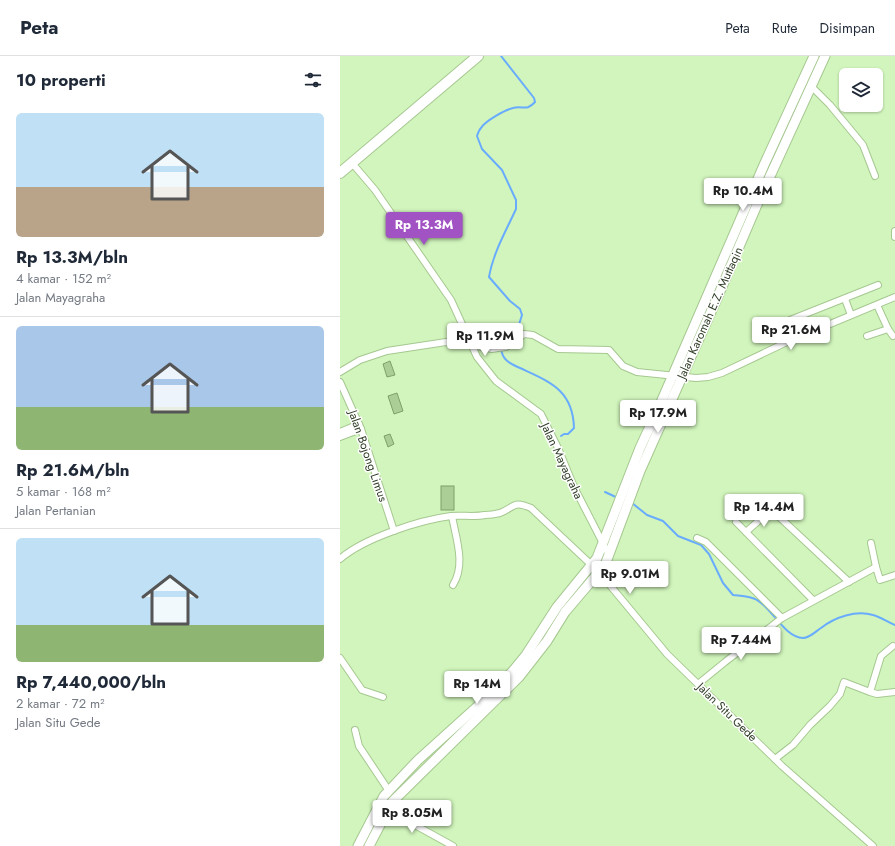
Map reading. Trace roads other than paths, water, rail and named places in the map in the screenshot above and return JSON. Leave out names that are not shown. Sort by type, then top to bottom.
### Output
[{"type":"main road","points":[[340,173],[478,56]]},
{"type":"street","name":"Jalan Karomah E.Z. Muttaqin","points":[[629,486],[640,448],[766,161],[814,56]]},
{"type":"street","name":"Jalan Karomah E.Z. Muttaqin","points":[[358,846],[384,796],[423,756],[479,705],[512,672],[526,655],[557,608],[597,558],[629,486],[682,377],[825,56]]},
{"type":"street","points":[[811,86],[830,105],[863,145],[875,176]]},
{"type":"street","points":[[766,161],[776,164]]},
{"type":"street","name":"Jalan Mayagraha","points":[[352,163],[375,190],[451,300],[477,357],[496,381],[540,414],[558,448],[574,488],[609,555]]},
{"type":"street","points":[[895,231],[895,237]]},
{"type":"street","points":[[790,320],[878,285]]},
{"type":"street","points":[[340,372],[360,360],[387,351],[446,342],[492,349],[506,347],[524,334],[533,335],[558,349],[609,350],[623,366],[637,372],[708,378],[722,373],[787,342],[895,297]]},
{"type":"street","points":[[845,299],[851,315]]},
{"type":"street","points":[[877,305],[888,329],[893,336]]},
{"type":"street","points":[[867,336],[888,329]]},
{"type":"street","name":"Jalan Bojong Limus","points":[[340,382],[360,426],[394,531]]},
{"type":"street","points":[[340,432],[360,426]]},
{"type":"street","points":[[340,437],[360,426]]},
{"type":"street","points":[[775,513],[778,506],[798,503]]},
{"type":"street","name":"Jalan Situ Gede","points":[[340,559],[347,553],[369,541],[394,531],[435,518],[452,516],[484,516],[500,513],[515,504],[523,504],[531,508],[599,572],[667,654],[775,759],[873,846]]},
{"type":"street","name":"Jalan Karomah E.Z. Muttaqin","points":[[369,846],[389,811],[392,802],[519,678],[547,641],[565,612],[605,565],[622,504]]},
{"type":"street","points":[[746,532],[764,516],[775,513]]},
{"type":"street","points":[[775,513],[849,582]]},
{"type":"street","points":[[452,516],[460,560],[460,569],[457,579],[452,585]]},
{"type":"street","points":[[736,522],[813,600]]},
{"type":"street","points":[[696,538],[706,542],[781,618]]},
{"type":"street","points":[[870,544],[880,580],[895,576]]},
{"type":"street","points":[[698,684],[781,618],[876,567]]},
{"type":"street","points":[[870,692],[881,656],[893,646]]},
{"type":"street","points":[[340,658],[363,691],[384,697]]},
{"type":"street","points":[[775,759],[793,745],[810,725],[830,706],[840,694],[844,682],[877,694],[895,692]]},
{"type":"street","points":[[355,730],[359,746],[389,791]]},
{"type":"street","points":[[379,806],[453,846]]},
{"type":"waterway","points":[[501,56],[534,98],[535,102],[527,108],[516,107],[496,116],[483,125],[477,136],[482,149],[502,170],[516,200],[516,209],[497,251],[489,277],[510,301],[520,309],[522,315],[516,334],[501,344],[503,356],[512,364],[550,383],[558,389],[569,405],[573,415],[574,428],[568,434],[561,436]]},
{"type":"waterway","points":[[605,492],[618,498]]},
{"type":"waterway","points":[[632,503],[647,515],[663,521],[678,536],[701,545],[709,554],[723,583],[733,595],[757,600],[768,609],[784,628],[796,636],[803,638],[808,637],[839,618],[860,613],[879,617],[895,625]]}]
